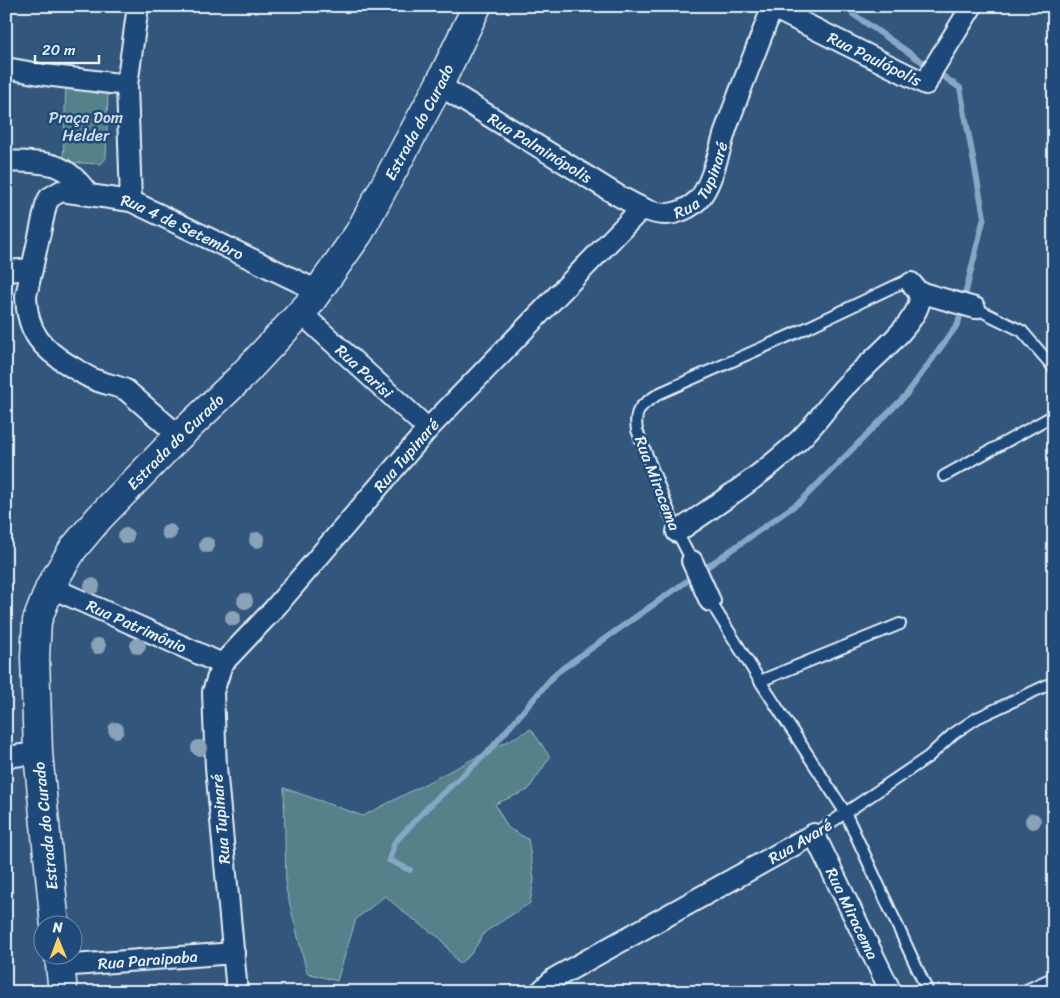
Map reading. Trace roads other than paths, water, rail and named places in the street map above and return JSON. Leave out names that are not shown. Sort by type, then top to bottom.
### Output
[{"type":"main road","name":"Estrada do Curado","points":[[55,916],[38,753],[35,657],[37,621],[50,587],[73,549],[86,532],[179,436],[240,378],[301,313],[318,292],[359,234],[439,85],[477,6]]},
{"type":"street","points":[[131,201],[126,85],[138,6]]},
{"type":"street","name":"Rua Paulópolis","points":[[770,7],[926,84],[933,69],[972,6]]},
{"type":"street","name":"Rua Tupinaré","points":[[237,992],[216,767],[213,692],[222,664],[274,609],[428,428],[642,208],[657,213],[673,214],[685,209],[698,200],[708,185],[770,7]]},
{"type":"street","points":[[6,68],[126,85]]},
{"type":"street","name":"Rua Palminópolis","points":[[439,85],[642,208]]},
{"type":"street","points":[[6,161],[42,162],[56,165],[73,176],[88,194]]},
{"type":"street","name":"Rua 4 de Setembro","points":[[32,269],[46,205],[49,198],[61,191],[131,201],[318,292]]},
{"type":"street","points":[[6,271],[32,269],[26,296],[26,310],[31,328],[41,345],[57,358],[92,379],[126,390],[179,436]]},
{"type":"street","points":[[915,287],[975,308]]},
{"type":"street","points":[[677,532],[762,472],[797,443],[841,391],[888,345],[908,322],[919,303],[915,287]]},
{"type":"street","name":"Rua Parisi","points":[[301,313],[428,428]]},
{"type":"street","name":"Rua Miracema","points":[[692,561],[710,601]]},
{"type":"street","name":"Rua Patrimônio","points":[[50,587],[222,664]]},
{"type":"street","points":[[6,756],[38,753]]},
{"type":"street","name":"Rua Miracema","points":[[814,834],[891,992]]},
{"type":"street","name":"Rua Avaré","points":[[540,992],[555,978],[814,834]]},
{"type":"street","name":"Rua Paraipaba","points":[[60,971],[234,953]]},
{"type":"lane","name":"Rua Miracema","points":[[692,561],[677,532],[637,430],[637,413],[641,406],[660,393],[800,331],[897,284],[904,282],[915,287]]},
{"type":"lane","points":[[975,308],[1022,331],[1054,368]]},
{"type":"lane","points":[[944,476],[1054,415]]},
{"type":"lane","name":"Rua Miracema","points":[[710,601],[846,812],[928,992]]},
{"type":"lane","points":[[760,681],[900,624]]},
{"type":"lane","name":"Rua Avaré","points":[[814,834],[928,757],[952,734],[977,718],[1054,682]]},
{"type":"lane","points":[[1022,992],[1054,977]]},
{"type":"waterway","points":[[410,870],[389,860],[395,842],[428,807],[489,751],[556,673],[801,501],[906,395],[958,324],[984,217],[960,88],[853,14],[855,6]]},
{"type":"park label","name":"Praça Dom Helder","points":[[86,126]]}]
